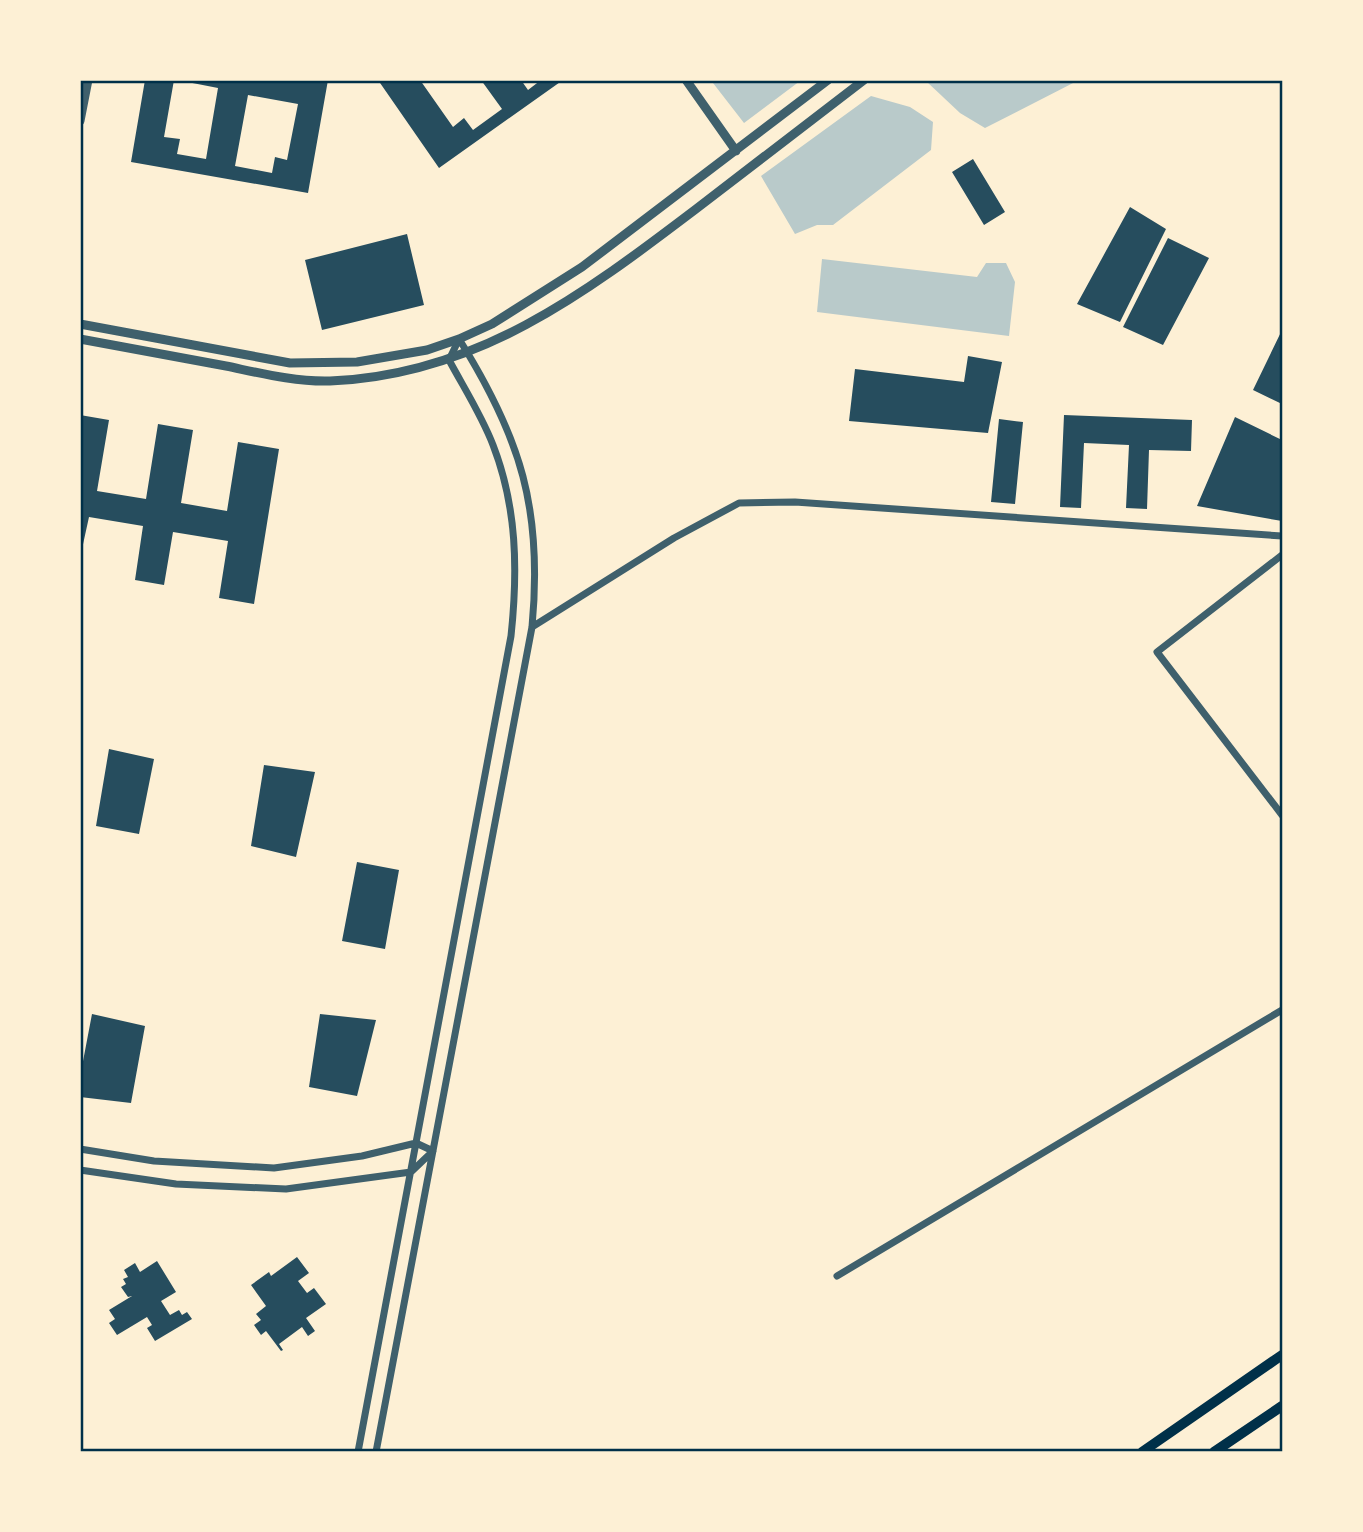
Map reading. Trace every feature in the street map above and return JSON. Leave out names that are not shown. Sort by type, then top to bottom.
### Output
[{"type":"main road","points":[[1142,1451],[1283,1355]]},
{"type":"main road","points":[[1214,1451],[1283,1406]]},
{"type":"street","points":[[80,121],[88,80]]},
{"type":"street","points":[[686,80],[736,151]]},
{"type":"street","points":[[80,324],[290,363],[356,362],[427,350],[459,339],[508,314],[582,267],[828,80]]},
{"type":"street","points":[[80,339],[310,380],[355,379],[449,360],[540,319],[614,270],[864,80]]},
{"type":"street","points":[[508,314],[517,331]]},
{"type":"street","points":[[376,1451],[532,627],[536,555],[524,477],[511,435],[494,399],[459,339]]},
{"type":"street","points":[[449,360],[459,339]]},
{"type":"street","points":[[358,1451],[512,636],[516,587],[511,504],[492,442],[449,360]]},
{"type":"street","points":[[532,627],[674,538],[739,503],[795,502],[1283,536]]},
{"type":"street","points":[[1283,555],[1157,652],[1283,815]]},
{"type":"street","points":[[837,1276],[1283,1010]]},
{"type":"street","points":[[80,1149],[154,1161],[274,1168],[362,1156],[416,1143],[433,1151]]},
{"type":"street","points":[[80,1170],[176,1184],[286,1189],[411,1172],[433,1151]]},
{"type":"shaded area","points":[[800,81],[744,123],[713,83]]},
{"type":"shaded area","points":[[926,81],[1077,81],[985,128],[960,113]]},
{"type":"shaded area","points":[[871,96],[910,107],[933,122],[931,150],[833,225],[817,225],[795,234],[761,176]]},
{"type":"shaded area","points":[[822,259],[977,277],[986,263],[1006,263],[1015,282],[1009,336],[817,312]]},
{"type":"building","points":[[145,80],[174,80],[164,137],[180,139],[177,154],[206,159],[218,88],[177,80],[328,80],[308,193],[131,162]],"holes":[[[248,95],[298,104],[287,160],[275,157],[272,173],[235,166]]]},
{"type":"building","points":[[378,80],[420,80],[453,127],[464,118],[473,130],[502,109],[481,80],[521,80],[528,90],[541,80],[563,80],[439,168]]},
{"type":"building","points":[[973,159],[1005,212],[984,225],[952,172]]},
{"type":"building","points":[[1130,207],[1166,229],[1120,322],[1077,304]]},
{"type":"building","points":[[407,234],[424,305],[322,330],[305,260]]},
{"type":"building","points":[[1168,238],[1209,258],[1163,345],[1123,327]]},
{"type":"building","points":[[1282,330],[1282,404],[1253,390]]},
{"type":"building","points":[[968,356],[1002,362],[988,433],[849,421],[855,369],[964,382]]},
{"type":"building","points":[[80,415],[109,420],[97,491],[146,499],[158,424],[193,430],[181,503],[227,511],[238,442],[279,449],[254,604],[219,598],[228,541],[173,532],[164,585],[135,580],[143,526],[89,517],[80,558]]},
{"type":"building","points":[[1064,415],[1192,420],[1191,451],[1149,450],[1147,509],[1126,508],[1129,445],[1084,443],[1081,508],[1060,507]]},
{"type":"building","points":[[1235,417],[1282,440],[1282,521],[1197,506]]},
{"type":"building","points":[[999,419],[1023,422],[1015,504],[991,502]]},
{"type":"building","points":[[109,749],[154,759],[139,834],[96,826]]},
{"type":"building","points":[[264,765],[315,772],[296,857],[251,846]]},
{"type":"building","points":[[357,862],[399,870],[385,949],[342,941]]},
{"type":"building","points":[[92,1014],[145,1026],[131,1103],[80,1097],[80,1077]]},
{"type":"building","points":[[320,1014],[376,1020],[357,1096],[309,1087]]},
{"type":"building","points":[[297,1257],[309,1273],[298,1281],[307,1293],[314,1288],[326,1304],[306,1318],[315,1331],[308,1336],[302,1327],[279,1344],[283,1350],[281,1351],[266,1331],[261,1335],[254,1325],[261,1320],[256,1314],[266,1306],[251,1285],[269,1272],[271,1276]]},
{"type":"building","points":[[157,1261],[176,1292],[161,1301],[170,1315],[179,1310],[182,1315],[187,1312],[192,1319],[155,1341],[147,1328],[152,1325],[147,1317],[117,1335],[109,1323],[115,1319],[109,1310],[132,1296],[128,1297],[121,1287],[126,1284],[123,1279],[128,1277],[124,1270],[135,1263],[140,1272]]}]
